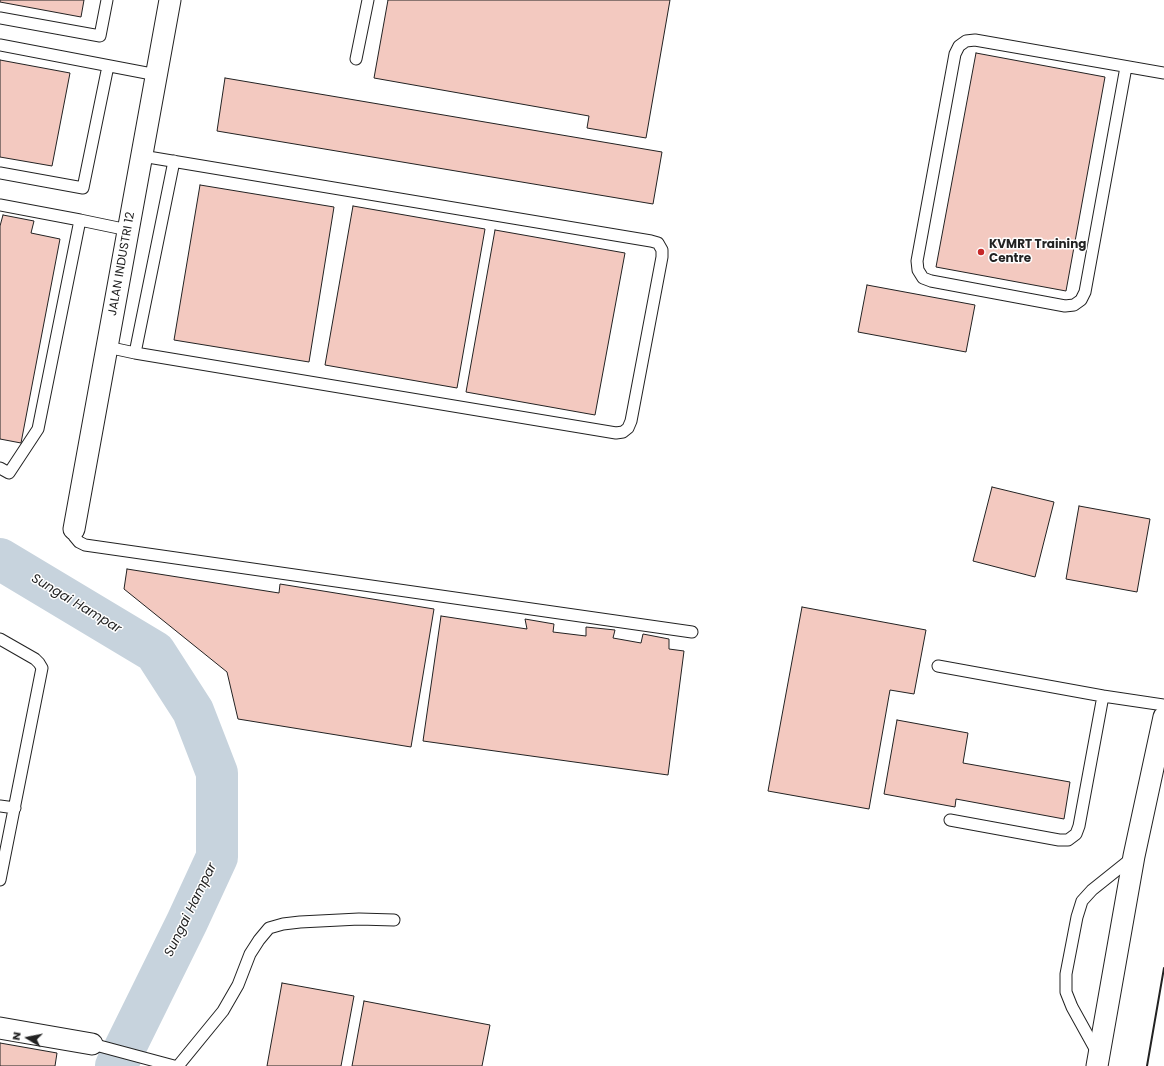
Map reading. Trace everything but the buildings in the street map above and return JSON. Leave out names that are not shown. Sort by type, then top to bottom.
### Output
[{"type":"street","name":"JALAN INDUSTRI 12","points":[[74,529],[170,0]]},
{"type":"street","points":[[1098,1060],[1134,856],[1164,717]]},
{"type":"street","points":[[0,1028],[92,1044]]},
{"type":"lane","points":[[0,18],[100,36],[107,0]]},
{"type":"lane","points":[[356,59],[368,0]]},
{"type":"lane","points":[[1126,67],[1085,292],[1081,300],[1074,305],[1065,306],[931,281],[923,278],[918,270],[917,261],[955,54],[959,46],[966,41],[975,40],[1126,67],[1164,74]]},
{"type":"lane","points":[[0,45],[157,75]]},
{"type":"lane","points":[[0,173],[83,188],[108,66]]},
{"type":"lane","points":[[107,347],[135,353],[616,433],[623,432],[628,428],[631,422],[662,257],[662,250],[658,244],[643,239],[142,156]]},
{"type":"lane","points":[[135,353],[174,161]]},
{"type":"lane","points":[[0,205],[128,230]]},
{"type":"lane","points":[[0,468],[9,473],[38,429],[80,220]]},
{"type":"lane","points":[[74,529],[74,536],[79,542],[85,545],[692,632]]},
{"type":"lane","points":[[0,639],[35,659],[42,668],[0,880]]},
{"type":"lane","points":[[938,666],[1103,696],[1164,705]]},
{"type":"lane","points":[[950,820],[1059,840],[1068,840],[1076,834],[1080,826],[1103,696]]},
{"type":"lane","points":[[0,806],[14,808]]},
{"type":"lane","points":[[1098,1060],[1072,1008],[1066,992],[1066,974],[1076,917],[1082,901],[1092,890],[1134,856]]},
{"type":"lane","points":[[178,1066],[223,1011],[238,985],[250,954],[269,928],[283,924],[300,922],[359,919],[394,920]]},
{"type":"lane","points":[[92,1044],[174,1066]]},
{"type":"waterway","name":"Sungai Hampar","points":[[0,559],[155,652],[193,711],[217,773],[217,857],[187,922],[116,1066]]},
{"type":"wall","points":[[1147,1066],[1164,968]]},
{"type":"place","name":"KVMRT Training Centre","points":[[981,252]]}]
